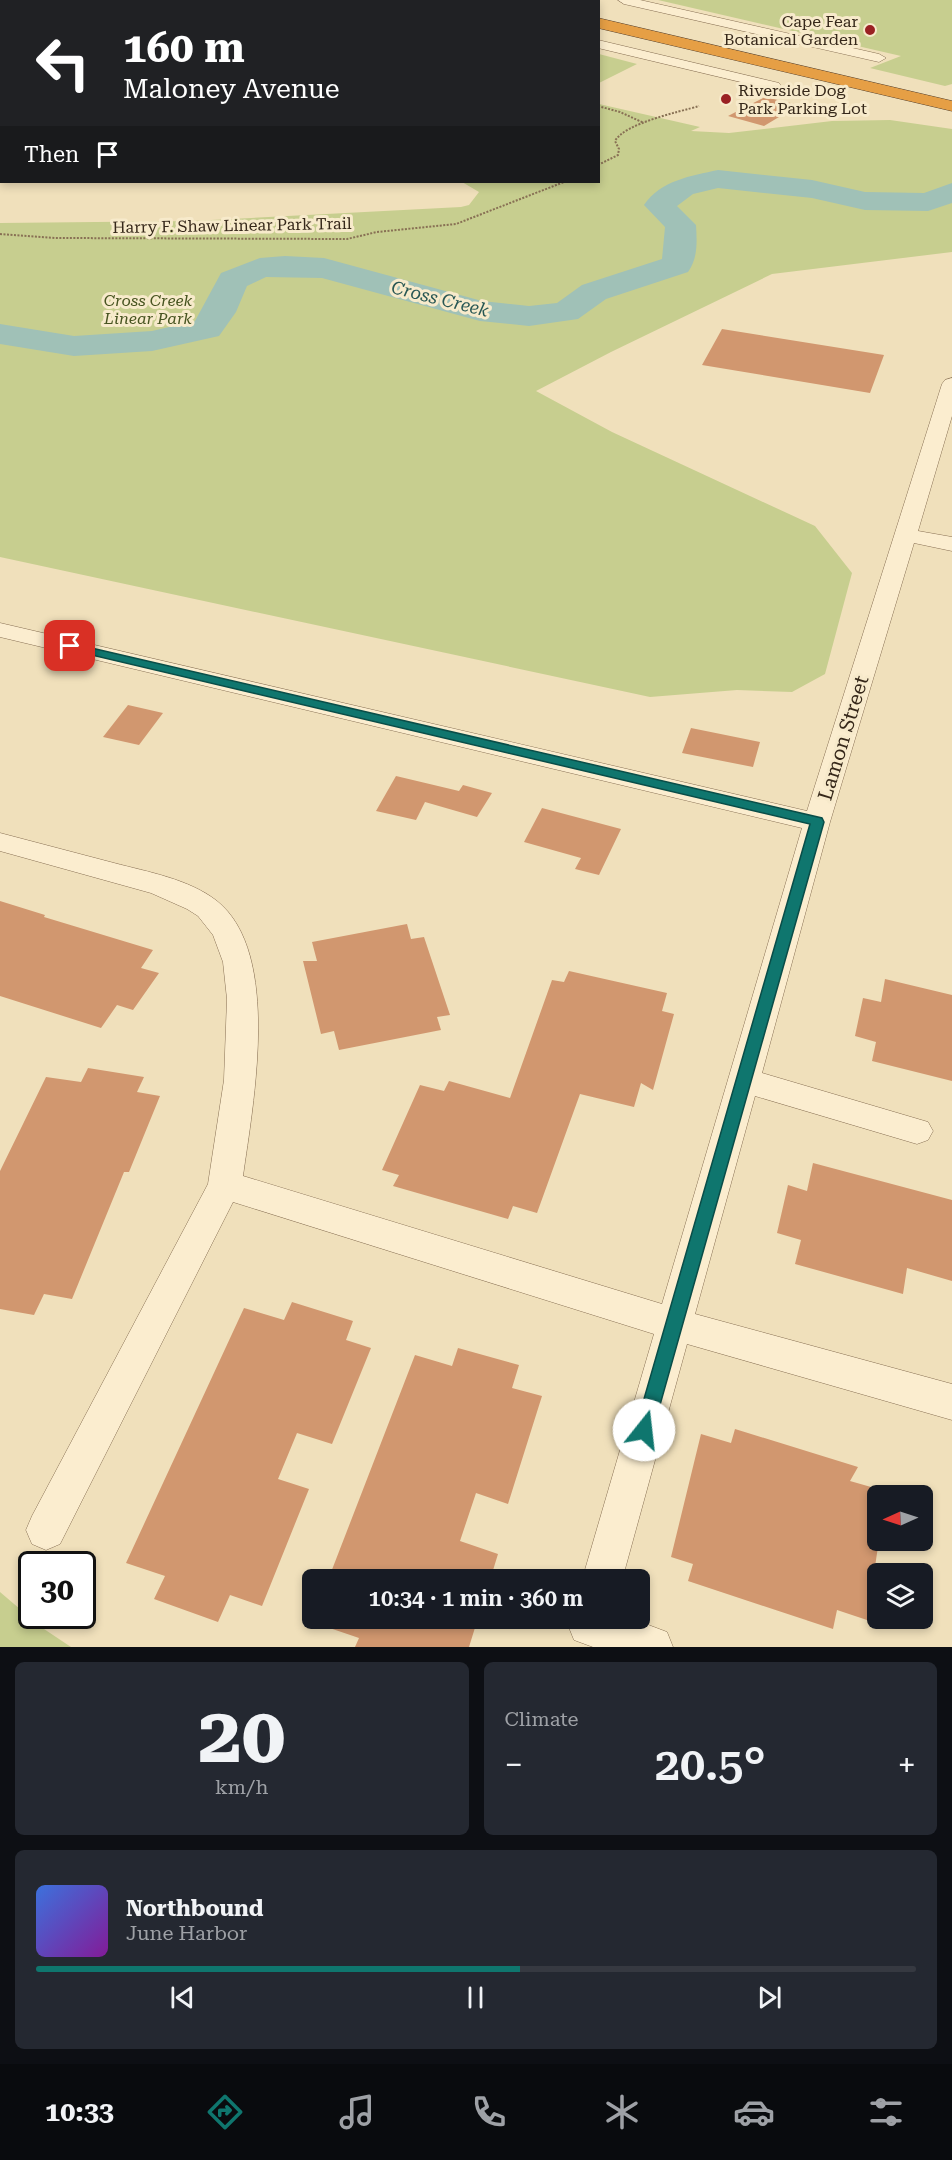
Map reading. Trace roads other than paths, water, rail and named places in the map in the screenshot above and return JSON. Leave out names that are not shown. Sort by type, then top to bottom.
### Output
[{"type":"highway","points":[[600,14],[878,84],[952,106]]},
{"type":"highway","points":[[600,23],[878,84],[952,95]]},
{"type":"street","points":[[624,0],[879,58]]},
{"type":"street","points":[[600,44],[774,86]]},
{"type":"street","name":"Lamon Street","points":[[605,1569],[817,822],[952,384]]},
{"type":"street","points":[[904,535],[952,544]]},
{"type":"street","points":[[0,630],[817,822]]},
{"type":"street","points":[[0,843],[151,883],[190,898],[208,909],[226,927],[237,955],[244,998],[237,1100],[225,1185],[46,1530]]},
{"type":"street","points":[[744,1080],[916,1131]]},
{"type":"street","points":[[225,1185],[674,1324],[952,1402]]},
{"type":"street","points":[[587,1630],[652,1647]]},
{"type":"waterway","name":"Cross Creek","points":[[0,334],[74,346],[152,341],[207,329],[219,312],[233,280],[260,268],[285,266],[324,268],[480,311],[529,316],[566,312],[594,292],[677,265],[681,249],[681,225],[659,205],[683,187],[718,179],[812,189],[865,201],[928,202],[952,192]]},
{"type":"place","name":"Cape Fear Botanical Garden","points":[[870,30]]},
{"type":"place","name":"Riverside Dog Park Parking Lot","points":[[726,99]]},
{"type":"park label","name":"Cross Creek Linear Park","points":[[148,309]]}]
